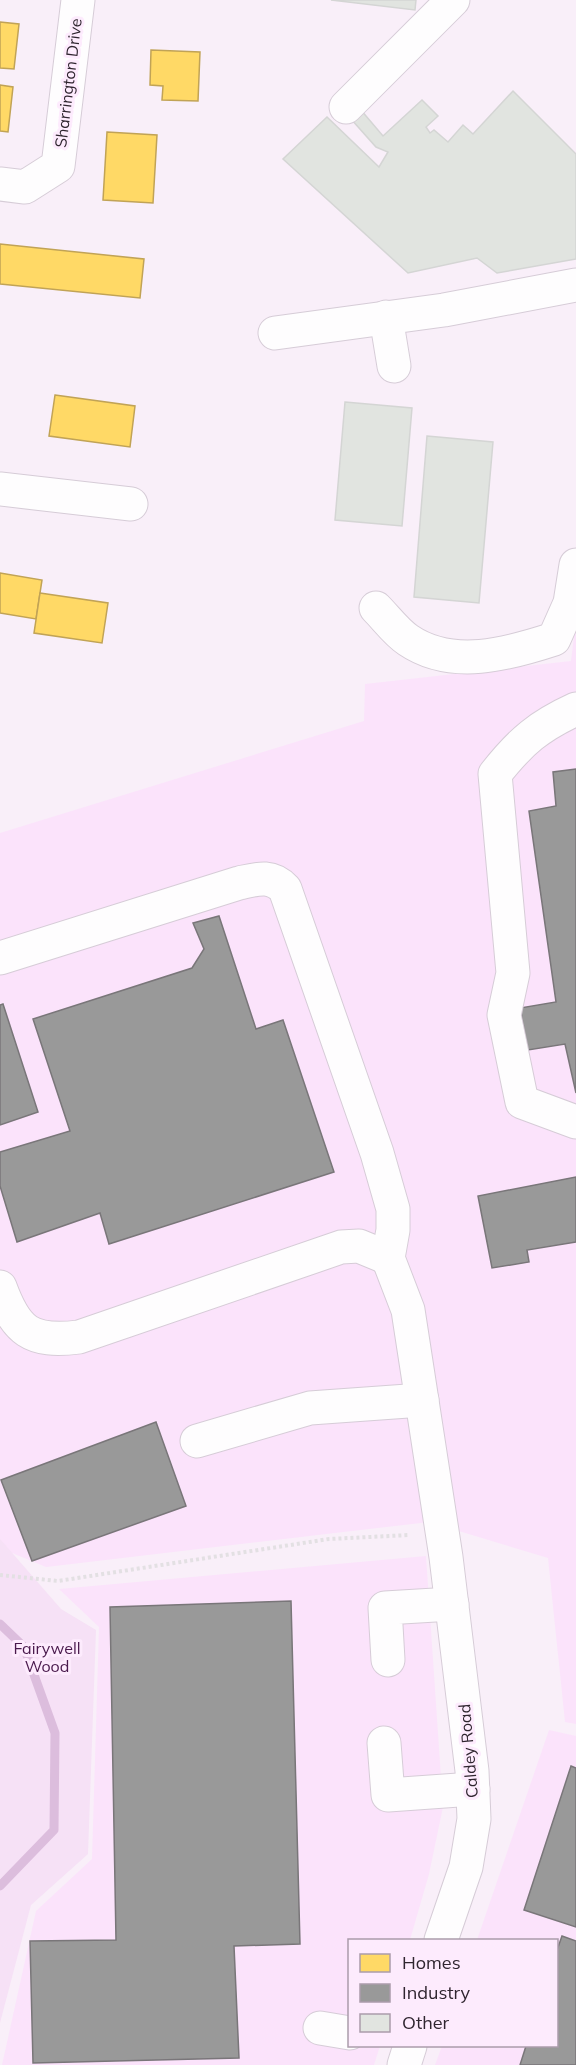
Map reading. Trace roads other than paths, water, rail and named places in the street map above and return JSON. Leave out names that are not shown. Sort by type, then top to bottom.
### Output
[{"type":"street","name":"Sharrington Drive","points":[[0,184],[25,187],[58,166],[78,0]]},
{"type":"street","points":[[346,107],[453,0]]},
{"type":"street","points":[[275,333],[444,310],[576,285]]},
{"type":"street","points":[[387,317],[394,366]]},
{"type":"street","points":[[0,489],[131,504]]},
{"type":"street","points":[[376,608],[407,639],[431,653],[458,658],[515,652],[554,639],[570,603],[576,565]]},
{"type":"street","points":[[576,709],[543,724],[516,747],[495,774],[513,973],[504,1015],[522,1102],[576,1122]]},
{"type":"street","points":[[0,958],[239,883],[264,878],[277,880],[285,889],[295,914],[377,1153],[393,1209],[393,1230],[388,1258],[359,1246],[341,1247],[79,1337],[55,1340],[34,1335],[20,1326],[10,1314],[0,1287]]},
{"type":"street","name":"Caldey Road","points":[[388,1258],[408,1310],[446,1557],[473,1789],[474,1819],[466,1867],[442,1939]]},
{"type":"street","points":[[197,1441],[310,1408],[422,1400]]},
{"type":"street","points":[[388,1660],[385,1608],[452,1604]]},
{"type":"street","points":[[384,1743],[388,1795],[473,1789]]},
{"type":"waterway","points":[[0,1624],[24,1647],[55,1733],[54,1830],[0,1886]]},
{"type":"park label","name":"Fairywell Wood","points":[[47,1657]]}]
